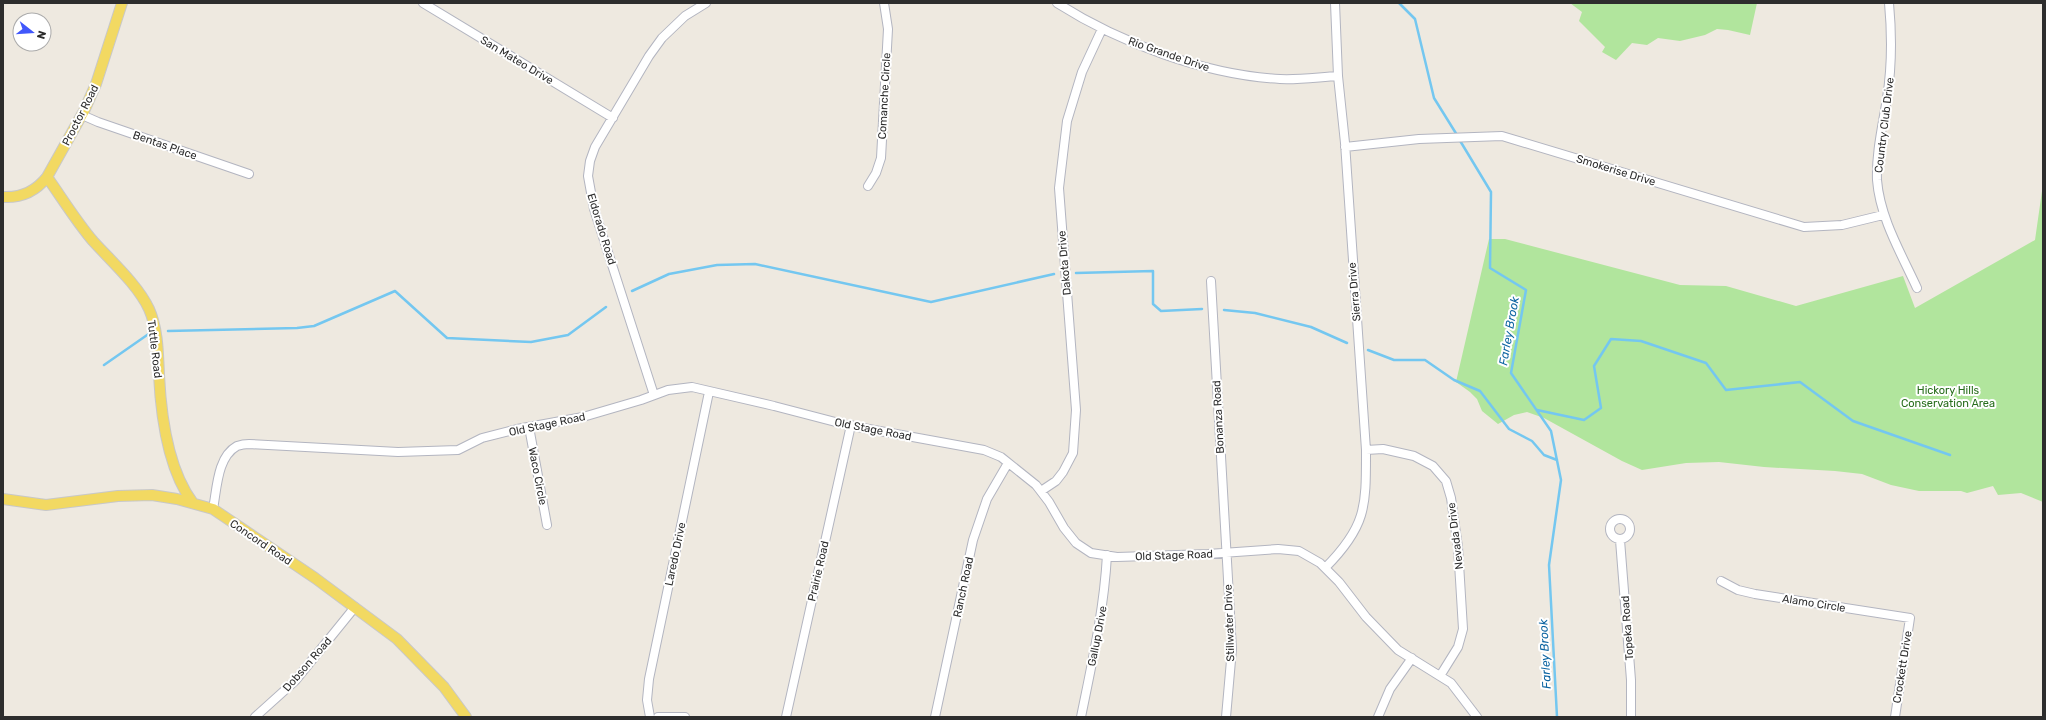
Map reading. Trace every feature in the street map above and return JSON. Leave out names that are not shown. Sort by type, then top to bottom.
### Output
[{"type":"main road","name":"Proctor Road","points":[[3,197],[23,196],[40,186],[47,177],[82,115],[102,66],[122,3]]},
{"type":"main road","name":"Tuttle Road","points":[[47,177],[92,239],[138,292],[149,310],[154,329],[158,357],[161,413],[178,474],[193,503]]},
{"type":"main road","name":"Concord Road","points":[[3,499],[46,504],[118,496],[152,495],[193,503],[213,509],[355,607],[397,639],[444,687],[466,717]]},
{"type":"street","name":"San Mateo Drive","points":[[422,3],[613,118]]},
{"type":"street","name":"Eldorado Road","points":[[654,395],[594,209],[589,183],[589,168],[593,154],[613,118],[662,38],[685,16],[706,3]]},
{"type":"street","name":"Comanche Circle","points":[[868,186],[876,174],[881,158],[888,29],[884,3]]},
{"type":"street","name":"Rio Grande Drive","points":[[1057,3],[1102,29],[1179,59],[1240,75],[1281,79],[1338,76]]},
{"type":"street","name":"Sierra Drive","points":[[1325,568],[1340,552],[1359,523],[1364,508],[1366,450],[1345,147],[1338,76],[1335,3]]},
{"type":"street","name":"Country Club Drive","points":[[1889,3],[1892,41],[1891,72],[1880,146],[1877,179],[1883,215],[1916,288]]},
{"type":"street","name":"Dakota Drive","points":[[1041,492],[1056,481],[1063,472],[1073,453],[1076,410],[1059,188],[1066,128],[1072,103],[1082,72],[1102,29]]},
{"type":"street","name":"Bentas Place","points":[[82,115],[98,122],[249,174]]},
{"type":"street","name":"Smokerise Drive","points":[[1345,147],[1419,139],[1502,136],[1804,226],[1842,225],[1883,215]]},
{"type":"street","name":"Bonanza Road","points":[[1211,281],[1226,553]]},
{"type":"street","name":"Old Stage Road","points":[[213,509],[219,474],[225,458],[237,446],[249,444],[398,452],[458,450],[482,438],[528,427],[583,417],[668,390],[692,387],[851,425],[984,450],[1008,463],[1036,485],[1064,528],[1076,543],[1091,553],[1108,555],[1166,556],[1278,549],[1299,551],[1320,563],[1366,617],[1398,650],[1451,683],[1477,717]]},
{"type":"street","name":"Laredo Drive","points":[[650,717],[647,700],[649,678],[709,392]]},
{"type":"street","name":"Prairie Road","points":[[786,717],[851,425]]},
{"type":"street","name":"Waco Circle","points":[[528,427],[547,525]]},
{"type":"street","name":"Nevada Drive","points":[[1366,450],[1400,452],[1414,456],[1433,466],[1446,481],[1451,498],[1458,547],[1463,629],[1458,647],[1440,676]]},
{"type":"street","name":"Ranch Road","points":[[935,717],[973,540],[987,499],[1008,463]]},
{"type":"street","name":"Topeka Road","points":[[1620,540],[1631,680],[1631,717]]},
{"type":"street","name":"Stillwater Drive","points":[[1226,553],[1232,649],[1226,717]]},
{"type":"street","name":"Gallup Drive","points":[[1081,717],[1105,592],[1108,555]]},
{"type":"street","name":"Alamo Circle","points":[[1721,581],[1738,590],[1755,594],[1910,618]]},
{"type":"street","name":"Dobson Road","points":[[255,717],[295,681],[355,607]]},
{"type":"street","name":"Crockett Drive","points":[[1895,717],[1910,618]]},
{"type":"street","points":[[1378,717],[1390,690],[1412,658]]},
{"type":"street","points":[[658,717],[685,717]]},
{"type":"green space","points":[[1570,3],[1757,3],[1750,35],[1717,29],[1705,35],[1680,41],[1658,38],[1647,45],[1632,43],[1616,60],[1602,52],[1605,47],[1579,21],[1582,12]]},
{"type":"green space","name":"Hickory Hills Conservation Area","points":[[2043,184],[2043,502],[2021,493],[1998,495],[1993,486],[1967,493],[1961,491],[1919,491],[1891,485],[1862,474],[1835,471],[1764,467],[1719,462],[1686,463],[1642,470],[1622,461],[1544,418],[1527,412],[1514,415],[1498,424],[1482,411],[1477,399],[1470,392],[1456,382],[1489,239],[1505,239],[1680,285],[1726,286],[1796,306],[1903,276],[1915,308],[2035,240]]},
{"type":"waterway","name":"Farley Brook","points":[[1399,3],[1415,19],[1434,98],[1457,135]]},
{"type":"waterway","name":"Farley Brook","points":[[1459,139],[1491,192],[1490,268],[1526,290],[1511,373],[1551,431],[1561,480],[1549,565],[1557,717]]},
{"type":"waterway","points":[[632,291],[669,274],[717,265],[755,264],[931,302],[1054,274]]},
{"type":"waterway","points":[[1076,273],[1153,271],[1153,304],[1161,311],[1202,309]]},
{"type":"waterway","points":[[168,331],[297,328],[314,326],[395,291],[447,338],[531,342],[568,335],[606,307]]},
{"type":"waterway","points":[[1224,310],[1255,313],[1311,327],[1347,343]]},
{"type":"waterway","points":[[104,365],[150,333]]},
{"type":"waterway","points":[[1537,410],[1584,420],[1601,408],[1594,366],[1611,339],[1641,341],[1706,363],[1726,390],[1800,382],[1853,421],[1950,455]]},
{"type":"waterway","points":[[1368,350],[1394,360],[1425,360],[1454,380],[1480,391],[1509,429],[1532,441],[1544,455],[1557,460]]}]
